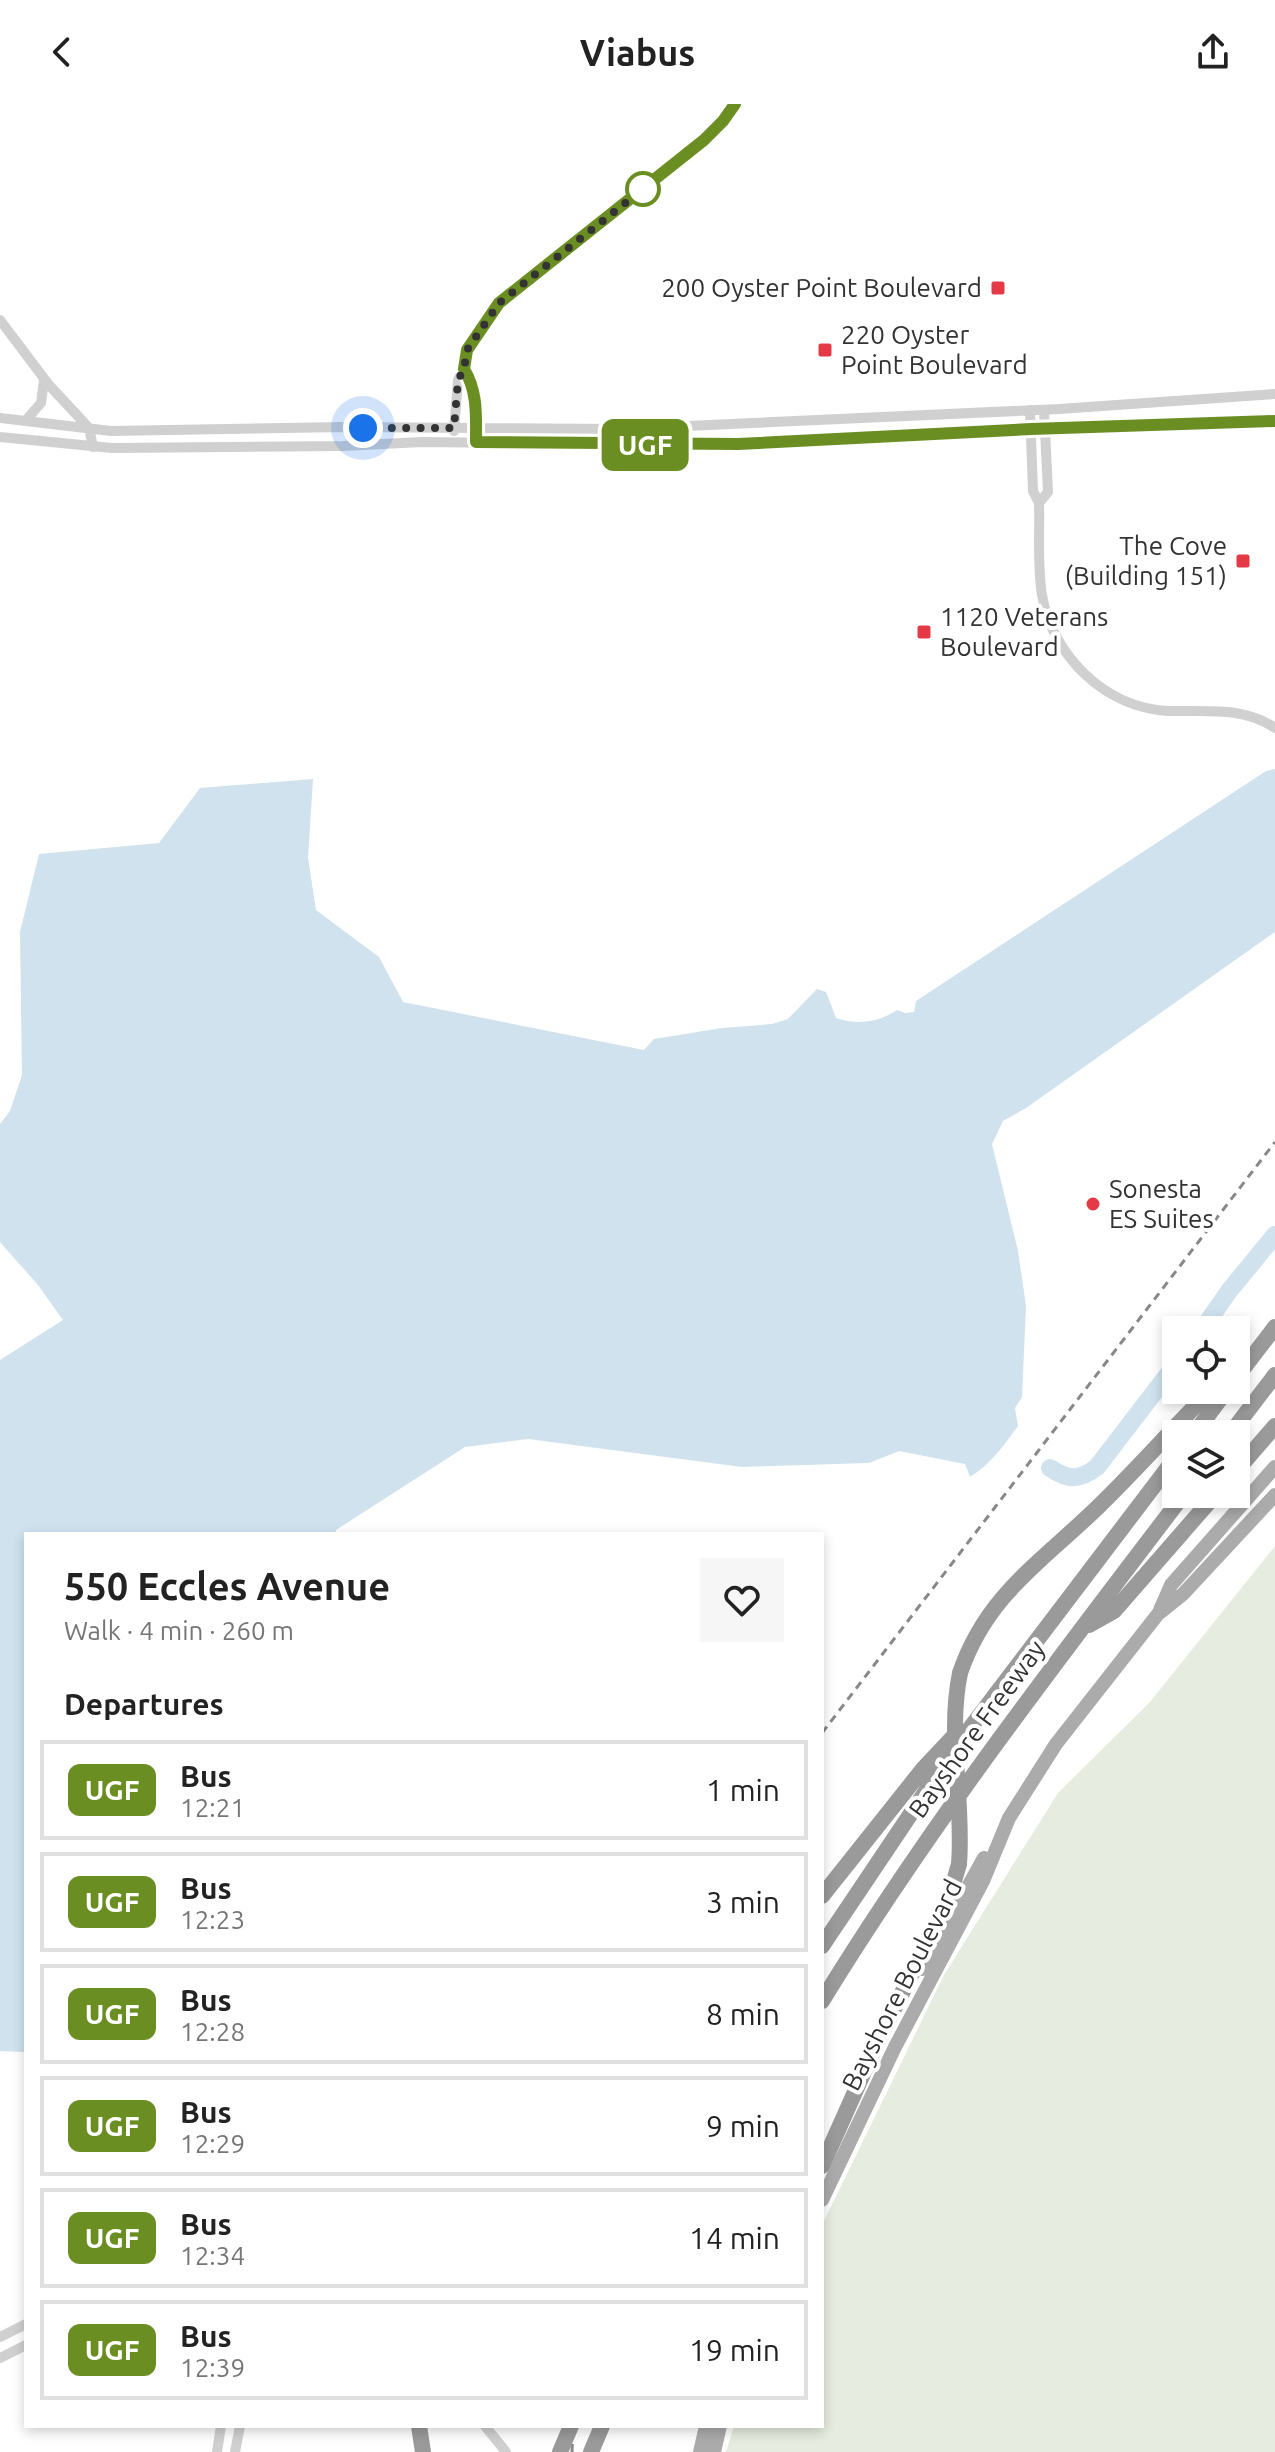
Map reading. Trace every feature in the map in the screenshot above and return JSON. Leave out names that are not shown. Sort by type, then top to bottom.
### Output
[{"type":"highway","points":[[1250,1352],[1274,1329]]},
{"type":"highway","points":[[1250,1360],[1274,1329]]},
{"type":"highway","points":[[1241,1420],[1275,1375]]},
{"type":"highway","points":[[824,2161],[873,2048],[947,1905],[959,1864],[961,1823],[954,1723],[960,1673],[971,1643],[997,1602],[1109,1496],[1198,1404]]},
{"type":"highway","points":[[1250,1455],[1275,1426]]},
{"type":"highway","name":"Bayshore Freeway","points":[[824,1943],[982,1711],[1162,1475]]},
{"type":"highway","name":"Bayshore Freeway","points":[[824,1998],[961,1789],[1173,1508]]},
{"type":"highway","points":[[1080,1630],[1114,1611],[1204,1508]]},
{"type":"highway","points":[[824,1893],[923,1769],[982,1711]]},
{"type":"highway","points":[[419,2428],[423,2452]]},
{"type":"highway","points":[[560,2452],[570,2428]]},
{"type":"highway","points":[[591,2452],[601,2428]]},
{"type":"main road","name":"Bayshore Boulevard","points":[[1158,1614],[1171,1585],[1275,1467]]},
{"type":"main road","name":"Bayshore Boulevard","points":[[824,2162],[918,1977],[1035,1774],[1158,1614],[1183,1594],[1275,1495]]},
{"type":"main road","name":"Bayshore Boulevard","points":[[824,2196],[895,2047],[979,1889],[1001,1835]]},
{"type":"main road","points":[[700,2452],[706,2428]]},
{"type":"main road","points":[[714,2452],[720,2428]]},
{"type":"street","points":[[454,442],[458,380],[464,369],[467,350],[499,303],[704,140],[735,104]]},
{"type":"street","points":[[0,320],[43,378],[89,428],[93,447]]},
{"type":"street","points":[[464,369],[472,382],[475,396],[476,442]]},
{"type":"street","points":[[26,420],[41,403],[43,378]]},
{"type":"street","points":[[0,418],[89,428],[180,432],[241,428],[663,428],[1044,410],[1275,394]]},
{"type":"street","points":[[1030,410],[1033,491],[1039,503],[1040,580],[1046,610],[1061,646],[1086,676],[1112,694],[1136,705],[1162,711],[1232,712],[1247,715],[1275,728]]},
{"type":"street","points":[[1039,503],[1048,492],[1044,410]]},
{"type":"street","points":[[0,437],[93,447],[454,442],[726,445],[1045,428],[1275,421]]},
{"type":"street","points":[[0,2337],[24,2325]]},
{"type":"street","points":[[0,2358],[24,2346]]},
{"type":"street","points":[[217,2452],[221,2428]]},
{"type":"street","points":[[487,2428],[506,2452]]},
{"type":"street","points":[[235,2452],[240,2430]]},
{"type":"shaded area","points":[[1275,1546],[1275,2452],[726,2452],[733,2428],[824,2428],[824,2221],[944,1975],[1058,1793],[1150,1702]]},
{"type":"water","points":[[1275,769],[1275,932],[1026,1108],[1003,1121],[992,1144],[1018,1251],[1026,1306],[1022,1397],[1015,1408],[1018,1426],[991,1460],[970,1477],[965,1464],[899,1451],[869,1463],[742,1467],[528,1439],[465,1447],[336,1532],[24,1532],[24,2052],[0,2051],[0,1360],[63,1320],[38,1285],[0,1242],[0,1124],[10,1111],[22,1075],[20,932],[39,854],[159,843],[200,788],[313,779],[308,858],[316,910],[379,957],[403,1002],[644,1050],[654,1039],[772,1024],[788,1019],[817,989],[826,992],[836,1018],[844,1020],[867,1022],[897,1010],[914,1012],[916,1001],[1266,771]]},
{"type":"waterway","points":[[1212,1316],[1275,1235]]},
{"type":"waterway","points":[[1050,1468],[1074,1477],[1085,1475],[1097,1467],[1162,1382]]},
{"type":"railway","points":[[824,1730],[1275,1142]]},
{"type":"railway","points":[[572,2452],[573,2428]]},
{"type":"bus line","name":"UGF","points":[[735,104],[704,140],[499,303],[467,350],[464,369],[472,382],[475,396],[476,442],[738,444],[1031,429],[1275,421]]},
{"type":"place","name":"200 Oyster Point Boulevard","points":[[998,288]]},
{"type":"place","name":"220 Oyster Point Boulevard","points":[[825,350]]},
{"type":"place","name":"The Cove (Building 151)","points":[[1243,561]]},
{"type":"place","name":"1120 Veterans Boulevard","points":[[924,632]]},
{"type":"place","name":"Sonesta ES Suites","points":[[1093,1204]]},
{"type":"route","points":[[363,428],[454,428],[455,397],[467,350],[499,303],[643,189]]}]
